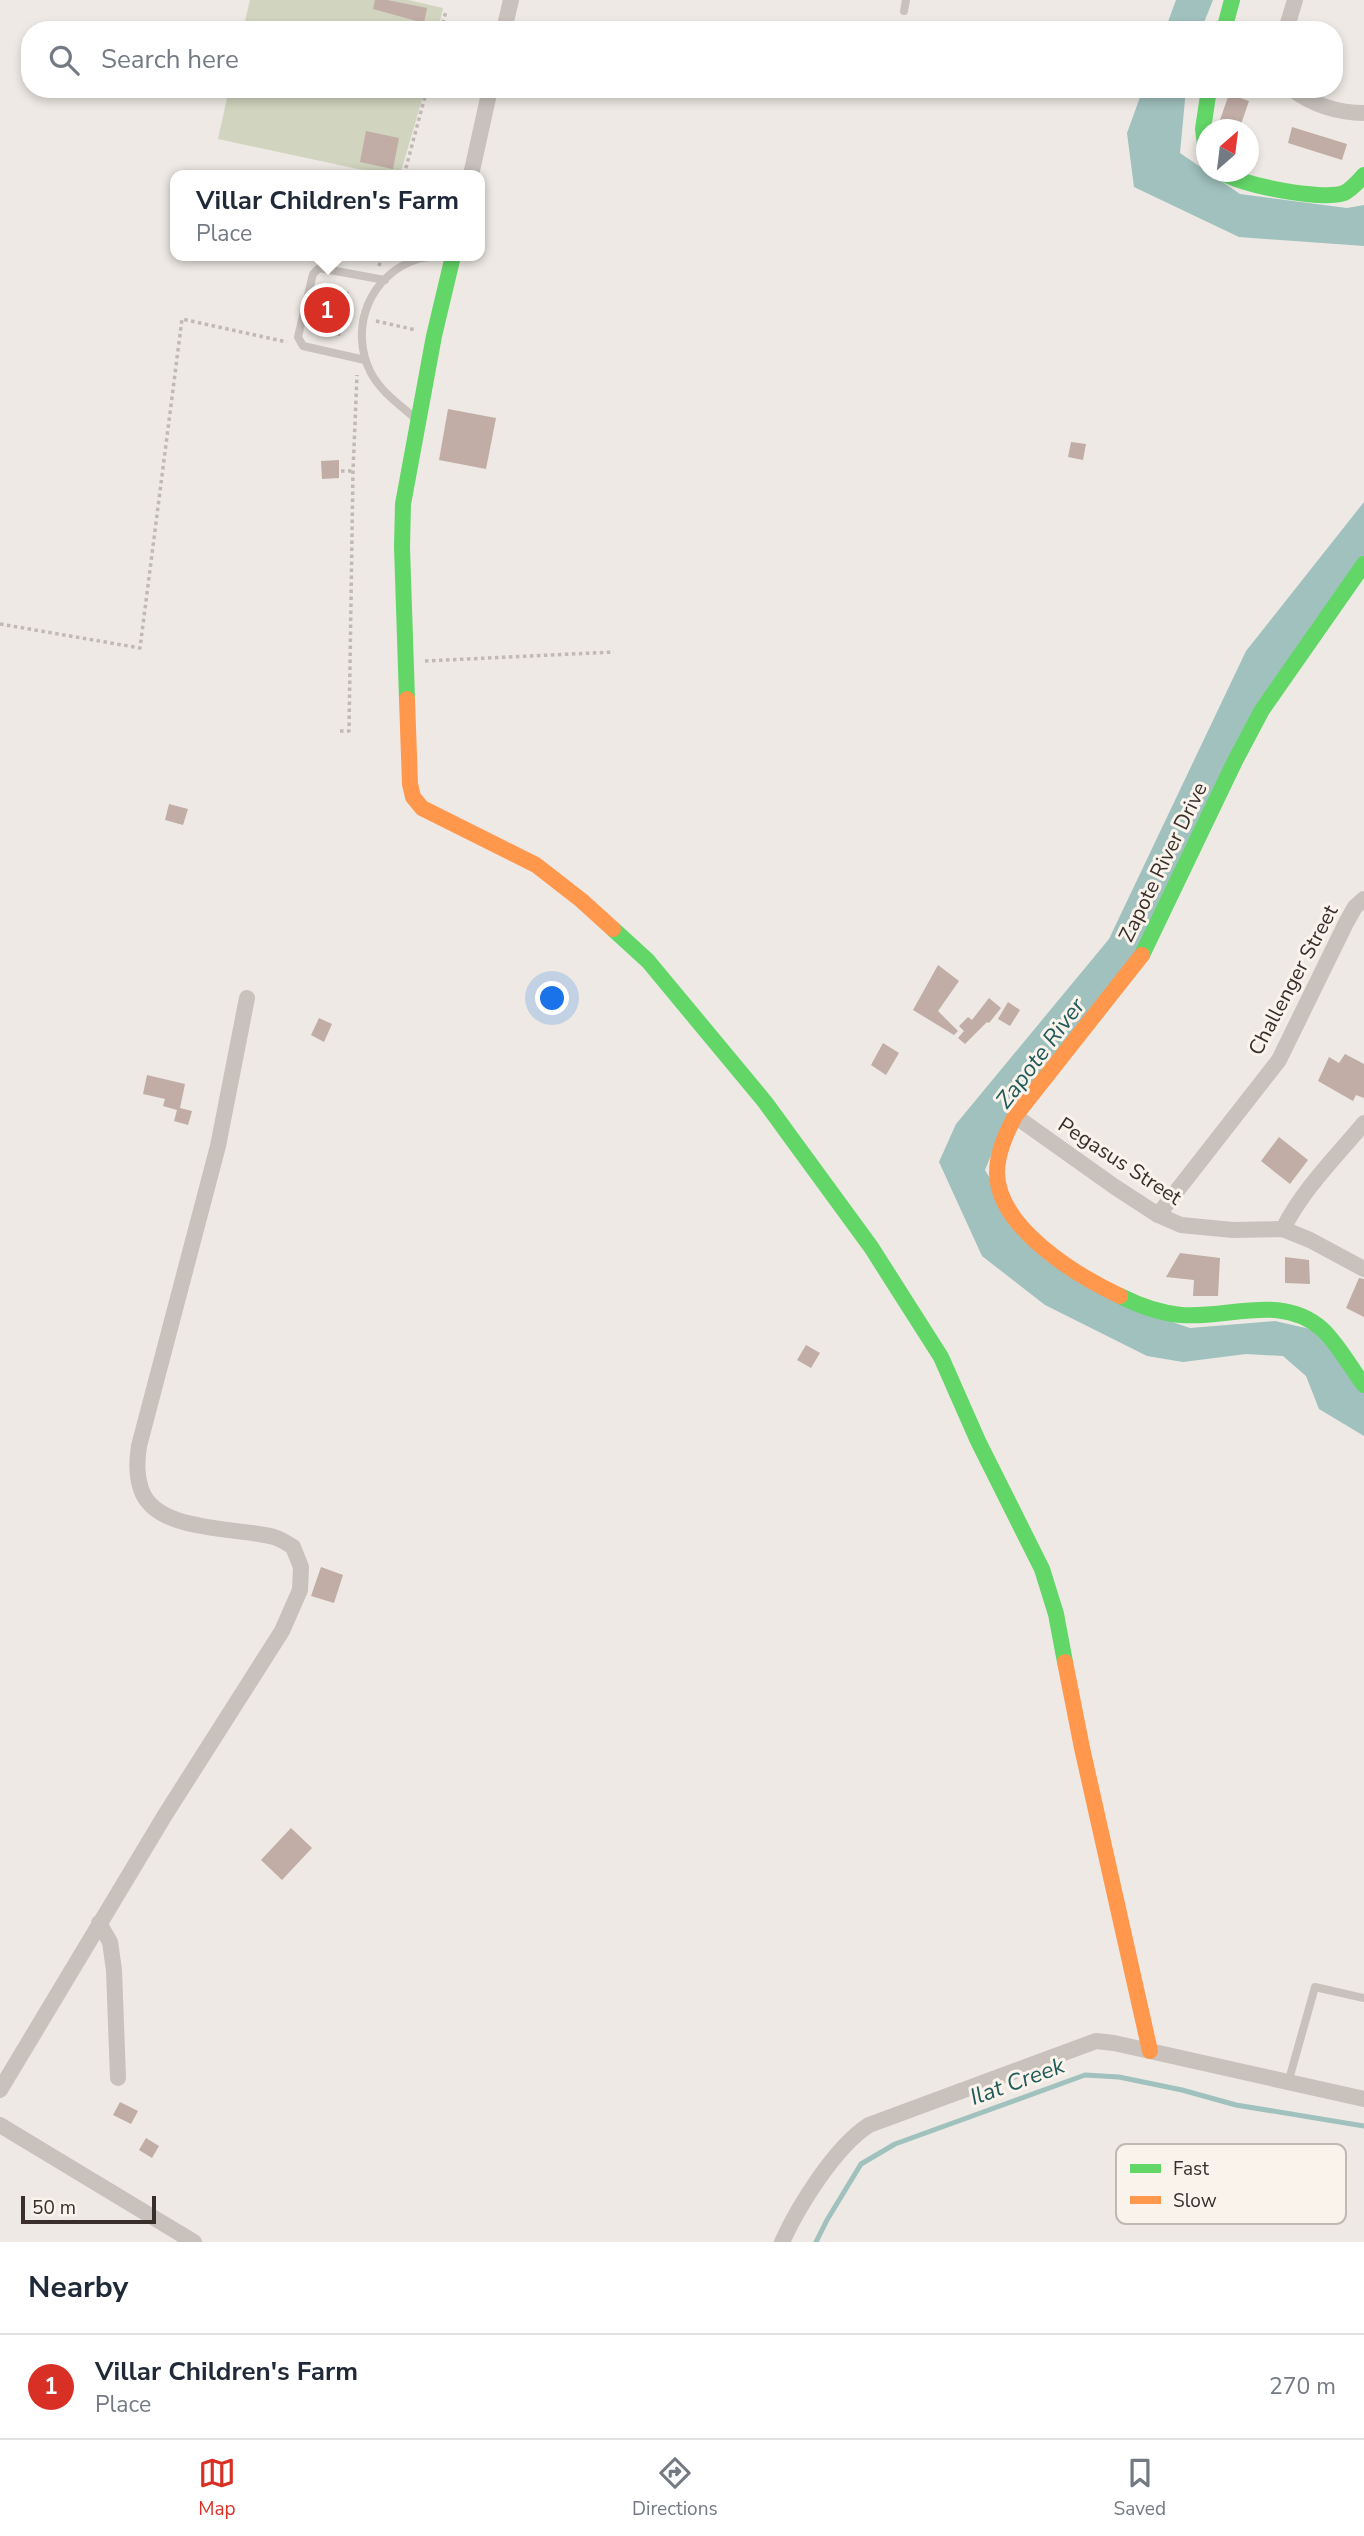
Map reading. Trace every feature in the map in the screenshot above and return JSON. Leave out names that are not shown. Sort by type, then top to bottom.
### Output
[{"type":"street","points":[[506,21],[511,0]]},
{"type":"street","points":[[1226,21],[1232,0]]},
{"type":"street","points":[[1289,21],[1295,0]]},
{"type":"street","points":[[472,170],[488,98]]},
{"type":"street","points":[[1204,119],[1207,98]]},
{"type":"street","points":[[1306,98],[1343,113],[1364,113]]},
{"type":"street","points":[[1251,182],[1324,196],[1342,194],[1355,186],[1364,175]]},
{"type":"street","points":[[452,261],[434,334],[402,504],[410,784],[413,797],[422,808],[536,865],[581,900],[648,961],[765,1102],[871,1247],[941,1357],[978,1441],[1042,1569],[1056,1614],[1082,1748],[1150,2051]]},
{"type":"street","name":"Zapote River Drive","points":[[1364,564],[1262,710],[1145,951],[1015,1116],[998,1163],[998,1181],[1003,1196],[1012,1215],[1033,1241],[1098,1285],[1149,1310],[1182,1316],[1263,1309],[1283,1310],[1304,1317],[1322,1328],[1364,1385]]},
{"type":"street","name":"Challenger Street","points":[[1158,1214],[1279,1060],[1346,923],[1355,907],[1364,899]]},
{"type":"street","points":[[0,2090],[99,1923],[282,1630],[300,1590],[302,1567],[293,1547],[275,1538],[183,1522],[156,1510],[141,1492],[136,1469],[139,1446],[218,1146],[247,998]]},
{"type":"street","name":"Pegasus Street","points":[[1015,1116],[1158,1214],[1181,1226],[1207,1229],[1283,1229],[1364,1269]]},
{"type":"street","points":[[1283,1229],[1305,1192],[1357,1145],[1364,1123]]},
{"type":"street","points":[[99,1923],[110,1942],[114,1969],[118,2078]]},
{"type":"street","points":[[782,2242],[815,2185],[851,2140],[869,2125],[1096,2041],[1364,2099]]},
{"type":"street","points":[[0,2125],[194,2242]]},
{"type":"lane","points":[[904,11],[906,0]]},
{"type":"lane","points":[[413,261],[392,272],[374,291],[363,318],[360,338],[362,359],[372,375],[386,394],[419,421]]},
{"type":"lane","points":[[362,359],[303,346],[298,337],[315,271],[324,268],[385,280]]},
{"type":"lane","points":[[1288,2083],[1315,1987],[1364,1998]]},
{"type":"path","points":[[443,21],[446,11]]},
{"type":"path","points":[[405,170],[425,98]]},
{"type":"path","points":[[363,318],[434,334]]},
{"type":"path","points":[[0,624],[140,649],[182,319],[303,346]]},
{"type":"path","points":[[340,731],[349,731],[355,399],[362,359]]},
{"type":"path","points":[[341,471],[353,471]]},
{"type":"path","points":[[406,662],[614,652]]},
{"type":"green space","points":[[250,0],[408,0],[443,8],[440,21],[245,21]]},
{"type":"green space","points":[[227,98],[422,98],[401,170],[363,170],[218,139]]},
{"type":"water","points":[[1176,0],[1213,0],[1205,21],[1168,21]]},
{"type":"water","points":[[1140,98],[1185,98],[1180,153],[1196,164],[1196,182],[1222,182],[1240,194],[1347,208],[1364,205],[1364,246],[1239,237],[1134,187],[1127,133]]},
{"type":"water","name":"Zapote River","points":[[1364,502],[1364,557],[1282,669],[1140,954],[1007,1117],[985,1170],[1018,1226],[1128,1307],[1190,1328],[1275,1321],[1319,1331],[1364,1389],[1364,1436],[1319,1409],[1306,1376],[1283,1356],[1246,1354],[1183,1362],[1147,1356],[1045,1305],[982,1256],[939,1162],[956,1124],[1109,939],[1246,651]]},
{"type":"building","points":[[375,0],[427,8],[424,21],[373,9]]},
{"type":"building","points":[[1228,98],[1249,101],[1243,119],[1220,119]]},
{"type":"building","points":[[1292,127],[1347,144],[1342,160],[1288,143]]},
{"type":"building","points":[[366,131],[399,138],[393,169],[360,162]]},
{"type":"building","points":[[317,286],[349,292],[340,336],[307,329]]},
{"type":"building","points":[[448,409],[496,418],[486,469],[439,460]]},
{"type":"building","points":[[1071,442],[1086,444],[1083,460],[1068,457]]},
{"type":"building","points":[[339,460],[339,478],[322,479],[321,461]]},
{"type":"building","points":[[169,804],[188,809],[183,825],[165,820]]},
{"type":"building","points":[[938,965],[959,981],[938,1011],[958,1031],[954,1035],[913,1010]]},
{"type":"building","points":[[989,998],[1001,1008],[989,1023],[965,1044],[958,1038],[964,1031],[959,1026],[968,1017],[972,1020]]},
{"type":"building","points":[[1008,1002],[1020,1010],[1010,1026],[998,1019]]},
{"type":"building","points":[[319,1018],[332,1024],[324,1042],[311,1035]]},
{"type":"building","points":[[883,1043],[899,1053],[886,1075],[871,1065]]},
{"type":"building","points":[[1345,1054],[1364,1064],[1364,1098],[1356,1095],[1353,1101],[1318,1081],[1329,1057],[1339,1063]]},
{"type":"building","points":[[147,1075],[185,1084],[180,1108],[192,1111],[188,1125],[174,1121],[177,1110],[163,1106],[165,1099],[143,1094]]},
{"type":"building","points":[[1279,1137],[1308,1160],[1290,1184],[1261,1161]]},
{"type":"building","points":[[1180,1253],[1220,1258],[1218,1296],[1193,1296],[1194,1280],[1166,1277]]},
{"type":"building","points":[[1285,1257],[1309,1260],[1310,1284],[1285,1283]]},
{"type":"building","points":[[1359,1278],[1364,1279],[1364,1317],[1346,1308]]},
{"type":"building","points":[[806,1345],[820,1353],[811,1368],[797,1360]]},
{"type":"building","points":[[321,1567],[343,1575],[334,1603],[311,1596]]},
{"type":"building","points":[[291,1828],[312,1848],[282,1880],[261,1860]]},
{"type":"building","points":[[120,2102],[138,2111],[131,2124],[113,2115]]},
{"type":"building","points":[[146,2138],[159,2146],[152,2158],[139,2150]]},
{"type":"waterway","name":"Ilat Creek","points":[[816,2242],[861,2164],[895,2144],[1085,2075],[1119,2077],[1236,2105],[1364,2126]]},
{"type":"traffic: fast","points":[[1226,21],[1232,0]]},
{"type":"traffic: fast","points":[[1204,119],[1208,98]]},
{"type":"traffic: fast","points":[[1246,182],[1300,193],[1333,195],[1344,193],[1364,175]]},
{"type":"traffic: fast","points":[[407,699],[403,504],[434,336],[452,261]]},
{"type":"traffic: fast","points":[[1142,955],[1262,710],[1364,564]]},
{"type":"traffic: fast","points":[[613,929],[648,961],[765,1102],[871,1247],[941,1357],[978,1441],[1042,1569],[1056,1614],[1065,1662]]},
{"type":"traffic: fast","points":[[1120,1296],[1149,1308],[1181,1315],[1272,1310],[1306,1318],[1328,1335],[1364,1385]]},
{"type":"traffic: slow","points":[[407,699],[410,784],[413,797],[422,808],[536,865],[613,929]]},
{"type":"traffic: slow","points":[[1120,1296],[1082,1276],[1025,1231],[1010,1212],[1001,1193],[997,1166],[1015,1116],[1142,955]]},
{"type":"traffic: slow","points":[[1065,1662],[1150,2051]]},
{"type":"place","name":"Villar Children's Farm","points":[[327,310]]}]
